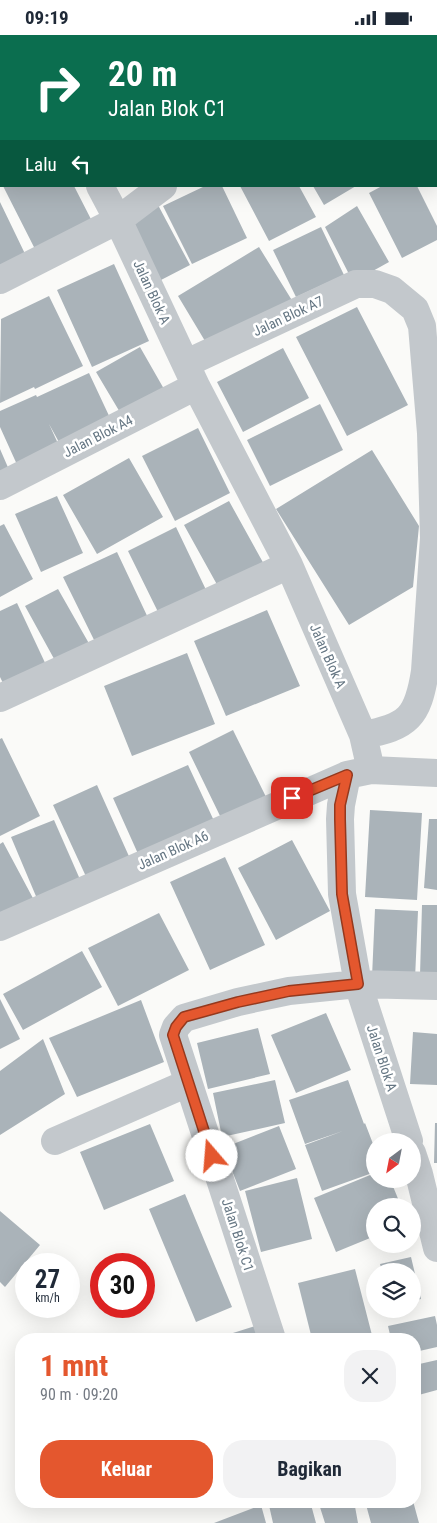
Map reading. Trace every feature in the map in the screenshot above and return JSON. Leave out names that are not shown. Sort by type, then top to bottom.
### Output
[{"type":"street","name":"Jalan Blok A","points":[[101,187],[191,375],[289,565],[363,735],[359,772],[340,812],[342,894],[358,984],[406,1133]]},
{"type":"street","points":[[0,280],[118,220],[162,187]]},
{"type":"street","name":"Jalan Blok A7","points":[[191,375],[356,284],[375,284],[392,290],[415,309],[422,326],[431,433],[434,538],[425,671],[417,705],[407,718],[397,727],[363,735]]},
{"type":"street","name":"Jalan Blok A4","points":[[0,486],[191,375]]},
{"type":"street","points":[[0,698],[289,565]]},
{"type":"street","name":"Jalan Blok A6","points":[[0,927],[359,772],[437,773]]},
{"type":"street","name":"Jalan Blok C1","points":[[270,1333],[173,1035],[176,1027],[184,1017],[238,1002],[289,991],[358,984],[437,985]]},
{"type":"street","points":[[55,1141],[188,1083]]},
{"type":"street","points":[[423,1167],[437,1248]]},
{"type":"building","points":[[4,187],[75,187],[95,227],[38,255]]},
{"type":"building","points":[[203,187],[222,187],[247,238],[192,264],[163,206]]},
{"type":"building","points":[[241,187],[300,187],[316,217],[269,241]]},
{"type":"building","points":[[314,187],[354,187],[324,205]]},
{"type":"building","points":[[380,187],[418,187],[437,226],[437,240],[402,258],[369,193]]},
{"type":"building","points":[[0,202],[28,260],[0,273]]},
{"type":"building","points":[[158,205],[190,265],[161,280],[130,220]]},
{"type":"building","points":[[357,206],[389,262],[353,282],[325,227]]},
{"type":"building","points":[[321,227],[344,275],[296,297],[273,250]]},
{"type":"building","points":[[259,247],[293,302],[211,351],[178,296]]},
{"type":"building","points":[[114,264],[149,341],[92,367],[57,290]]},
{"type":"building","points":[[49,296],[83,366],[0,403],[1,319]]},
{"type":"building","points":[[357,307],[408,405],[347,436],[296,337]]},
{"type":"building","points":[[140,347],[164,389],[121,414],[96,372]]},
{"type":"building","points":[[283,348],[309,398],[243,432],[217,382]]},
{"type":"building","points":[[89,373],[111,420],[60,444],[49,424],[61,450],[19,469],[0,427],[0,411],[36,395],[37,397]]},
{"type":"building","points":[[320,404],[343,450],[270,486],[247,440]]},
{"type":"building","points":[[198,428],[230,493],[175,521],[142,456]]},
{"type":"building","points":[[0,449],[10,472],[0,476]]},
{"type":"building","points":[[372,450],[419,526],[413,587],[349,625],[276,509]]},
{"type":"building","points":[[129,458],[163,517],[97,554],[63,495]]},
{"type":"building","points":[[57,496],[83,553],[41,572],[15,514]]},
{"type":"building","points":[[229,501],[265,566],[220,590],[184,525]]},
{"type":"building","points":[[4,524],[33,579],[0,597],[0,526]]},
{"type":"building","points":[[176,527],[208,594],[160,616],[128,551]]},
{"type":"building","points":[[117,552],[150,622],[97,646],[63,577]]},
{"type":"building","points":[[58,589],[91,647],[58,666],[25,606]]},
{"type":"building","points":[[17,603],[47,667],[5,687],[0,677],[0,611]]},
{"type":"building","points":[[267,610],[300,686],[226,716],[194,641]]},
{"type":"building","points":[[187,653],[215,724],[132,756],[104,686]]},
{"type":"building","points":[[233,730],[268,801],[223,822],[189,752]]},
{"type":"building","points":[[2,738],[40,816],[0,836],[0,739]]},
{"type":"building","points":[[188,765],[215,823],[139,856],[113,798]]},
{"type":"building","points":[[97,785],[132,863],[89,883],[53,805]]},
{"type":"building","points":[[370,810],[422,813],[417,900],[365,897]]},
{"type":"building","points":[[429,819],[437,819],[437,890],[424,888]]},
{"type":"building","points":[[54,820],[82,884],[38,901],[11,837]]},
{"type":"building","points":[[292,840],[330,911],[276,940],[238,868]]},
{"type":"building","points":[[3,842],[35,902],[0,921],[0,844]]},
{"type":"building","points":[[225,857],[265,945],[210,970],[170,882]]},
{"type":"building","points":[[422,905],[437,905],[437,975],[420,975]]},
{"type":"building","points":[[375,909],[418,911],[415,979],[372,977]]},
{"type":"building","points":[[159,913],[189,970],[118,1006],[88,948]]},
{"type":"building","points":[[82,951],[102,987],[23,1030],[3,994]]},
{"type":"building","points":[[0,999],[20,1039],[0,1049]]},
{"type":"building","points":[[141,1000],[164,1062],[77,1097],[49,1038]]},
{"type":"building","points":[[326,1013],[351,1070],[296,1093],[271,1035]]},
{"type":"building","points":[[258,1028],[270,1074],[208,1089],[197,1043]]},
{"type":"building","points":[[413,1032],[437,1034],[437,1085],[410,1084]]},
{"type":"building","points":[[43,1039],[65,1094],[0,1135],[0,1071]]},
{"type":"building","points":[[275,1080],[285,1123],[222,1137],[213,1093]]},
{"type":"building","points":[[348,1080],[369,1133],[366,1133],[366,1175],[322,1191],[305,1145],[343,1131],[305,1144],[289,1100]]},
{"type":"building","points":[[435,1123],[437,1123],[437,1163],[434,1163]]},
{"type":"building","points":[[150,1124],[174,1181],[104,1210],[80,1152]]},
{"type":"building","points":[[279,1126],[296,1169],[240,1191],[223,1148]]},
{"type":"building","points":[[366,1177],[366,1188],[394,1188],[398,1198],[366,1198],[366,1240],[336,1252],[314,1198]]},
{"type":"building","points":[[297,1178],[312,1239],[261,1252],[245,1191]]},
{"type":"building","points":[[185,1194],[232,1307],[196,1322],[149,1209]]},
{"type":"building","points":[[0,1211],[40,1245],[33,1253],[15,1253],[15,1275],[5,1287],[0,1282]]},
{"type":"building","points":[[411,1257],[412,1263],[384,1263]]},
{"type":"building","points":[[355,1269],[366,1318],[368,1318],[371,1333],[310,1333],[298,1283]]},
{"type":"building","points":[[435,1316],[437,1347],[421,1351],[421,1333],[390,1333],[388,1326]]},
{"type":"building","points":[[258,1325],[260,1333],[233,1333]]},
{"type":"building","points":[[437,1360],[437,1390],[421,1394],[421,1364]]},
{"type":"building","points":[[253,1508],[262,1508],[266,1523],[214,1523]]},
{"type":"building","points":[[270,1508],[312,1508],[316,1523],[273,1523]]},
{"type":"building","points":[[320,1508],[355,1508],[358,1523],[325,1523]]},
{"type":"building","points":[[367,1508],[415,1508],[419,1523],[371,1523]]},
{"type":"route","points":[[212,1156],[173,1035],[176,1027],[184,1017],[238,1002],[289,991],[358,984],[342,894],[340,805],[347,775],[292,798]]}]
